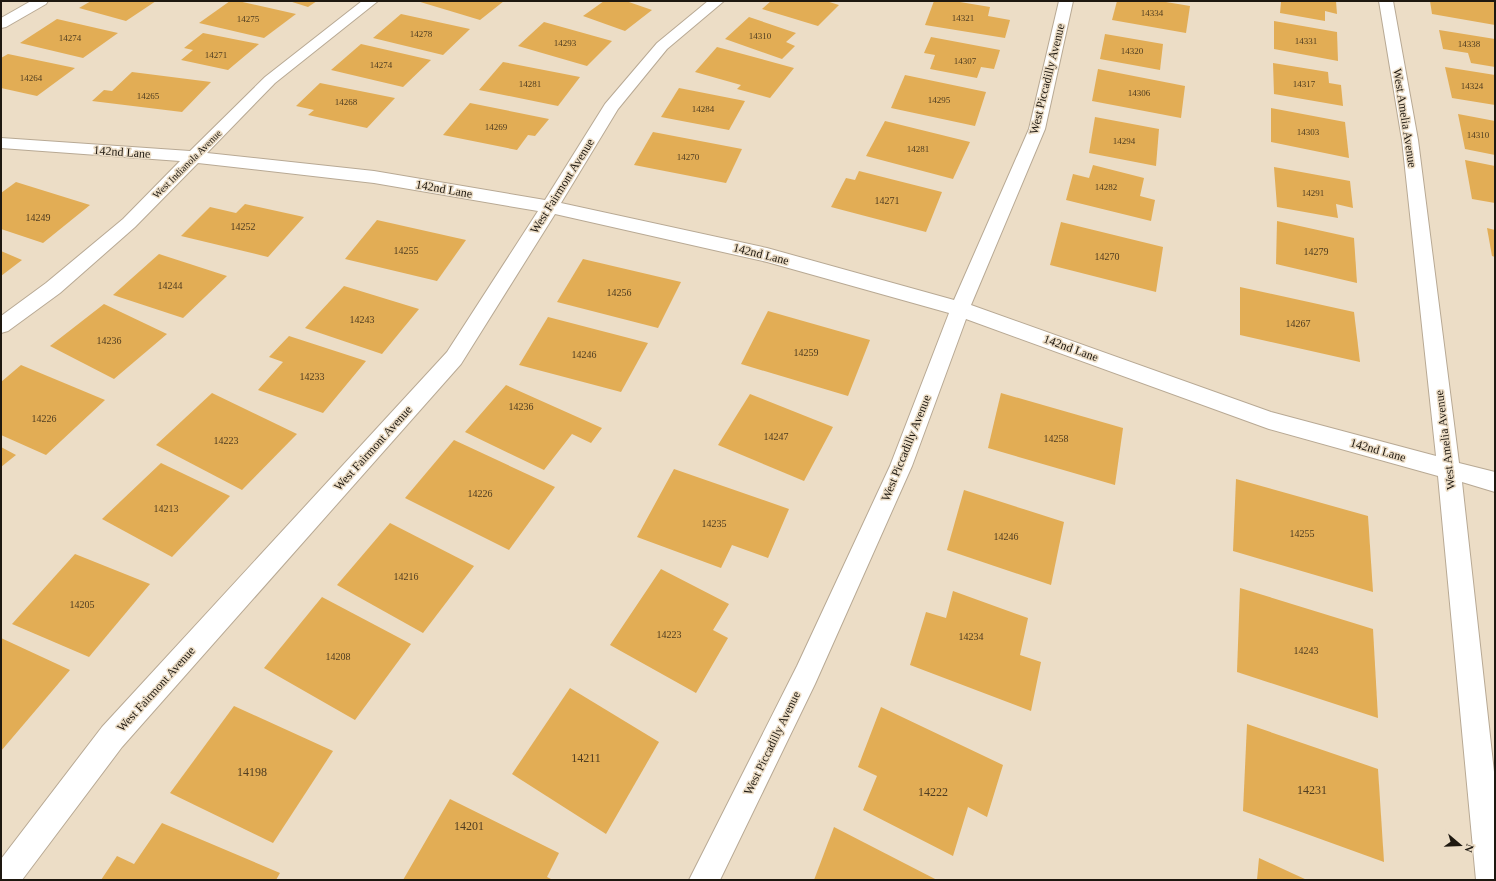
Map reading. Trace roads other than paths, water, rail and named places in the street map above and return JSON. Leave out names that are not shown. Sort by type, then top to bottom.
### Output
[{"type":"street","points":[[1,24],[41,1]]},
{"type":"street","name":"West Indianola Avenue","points":[[1,326],[52,288],[129,223],[270,80],[371,1]]},
{"type":"street","name":"West Fairmont Avenue","points":[[4,880],[112,737],[454,358],[550,207],[611,107],[662,46],[717,1]]},
{"type":"street","name":"West Piccadilly Avenue","points":[[704,880],[806,675],[901,466],[960,309],[1037,129],[1066,1]]},
{"type":"street","name":"West Amelia Avenue","points":[[1386,1],[1410,140],[1449,470],[1492,880]]},
{"type":"street","name":"142nd Lane","points":[[1,143],[193,157],[374,177],[550,207],[767,254],[960,309],[1268,420],[1495,482]]}]
